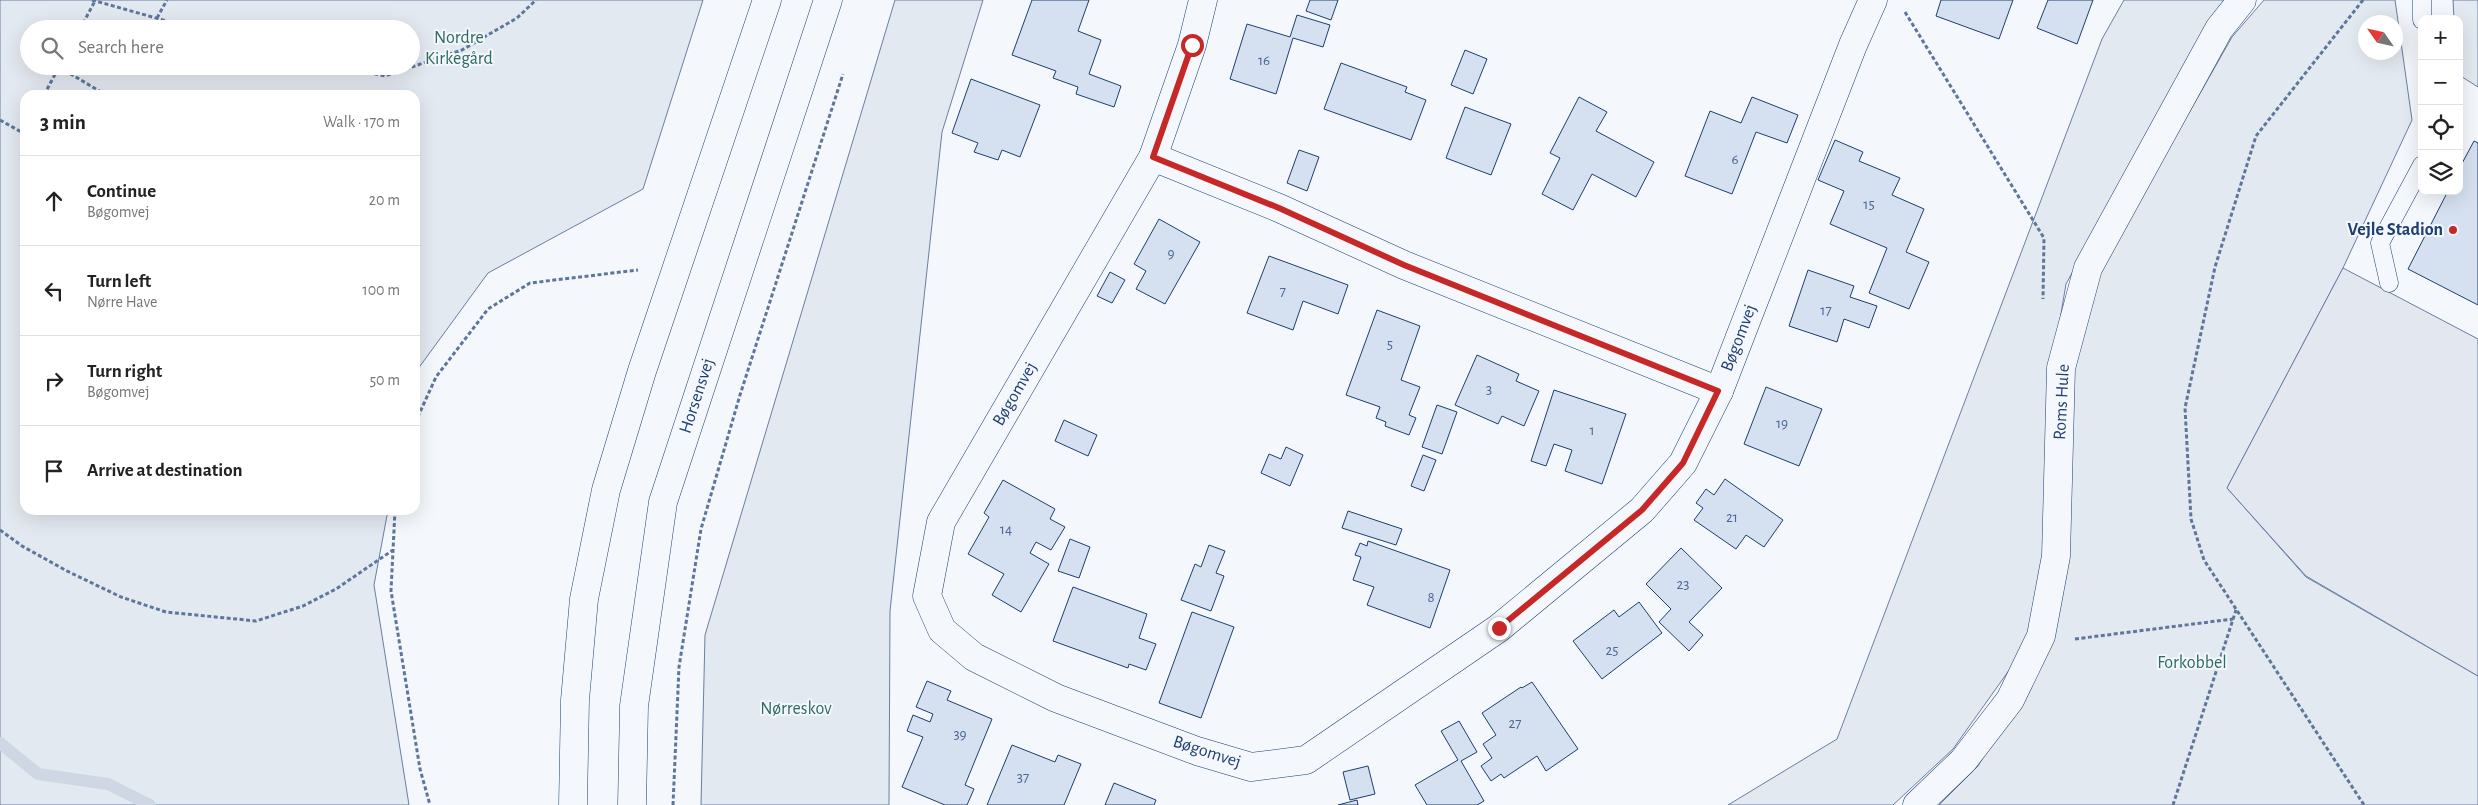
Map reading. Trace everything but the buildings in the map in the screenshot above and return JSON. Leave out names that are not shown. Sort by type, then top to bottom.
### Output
[{"type":"street","points":[[572,805],[575,700],[584,599],[606,490],[642,371],[766,0]]},
{"type":"street","name":"Horsensvej","points":[[632,805],[634,706],[663,502],[828,0]]},
{"type":"street","name":"Bøgomvej","points":[[1203,0],[1192,45],[1153,157],[941,522],[927,596],[942,630],[974,657],[1056,698],[1197,751],[1251,767],[1306,760],[1499,628],[1642,510],[1683,463],[1718,391],[1873,0]]},
{"type":"street","name":"Roms Hule","points":[[1917,805],[1963,762],[2010,700],[2041,636],[2056,556],[2061,368],[2088,268],[2219,29],[2242,0]]},
{"type":"street","points":[[1153,157],[1279,208],[1404,265],[1718,391]]},
{"type":"lane","points":[[2422,0],[2422,15]]},
{"type":"lane","points":[[2389,283],[2380,243],[2418,173]]},
{"type":"path","points":[[157,18],[167,0]]},
{"type":"path","points":[[420,64],[462,50],[517,18],[536,0]]},
{"type":"path","points":[[2363,0],[2256,136],[2215,267],[2185,408],[2191,519],[2204,560],[2364,805]]},
{"type":"path","points":[[84,20],[93,1],[164,20]]},
{"type":"path","points":[[1903,8],[2044,238],[2041,296],[2066,349]]},
{"type":"path","points":[[673,805],[678,667],[701,529],[740,395],[844,72]]},
{"type":"path","points":[[47,90],[54,75]]},
{"type":"path","points":[[74,75],[98,90]]},
{"type":"path","points":[[0,120],[20,131]]},
{"type":"path","points":[[420,412],[436,377],[488,309],[530,283],[641,270]]},
{"type":"path","points":[[395,515],[391,591],[420,769],[430,805]]},
{"type":"path","points":[[0,530],[22,546],[60,567],[120,596],[166,612],[256,621],[303,606],[336,589],[393,550]]},
{"type":"path","points":[[2173,805],[2236,609]]},
{"type":"path","points":[[2037,644],[2233,619]]},
{"type":"green space","name":"Nordre Kirkegård","points":[[0,0],[703,0],[643,189],[488,273],[420,366],[420,90],[20,90],[20,515],[387,515],[374,585],[409,805],[0,805]]},
{"type":"green space","name":"Nørreskov","points":[[895,0],[983,0],[942,132],[890,611],[889,805],[701,805],[705,635]]},
{"type":"green space","points":[[2124,0],[2224,0],[2203,33],[2066,284],[2052,367],[2049,539],[2032,638],[1953,749],[1893,805],[1728,805],[1837,739],[2102,39]]},
{"type":"green space","name":"Forkobbel","points":[[2264,0],[2395,0],[2397,15],[2358,15],[2358,60],[2403,60],[2403,56],[2412,120],[2343,268],[2227,488],[2306,577],[2478,676],[2478,805],[1939,805],[1978,766],[2052,642],[2071,366],[2097,275],[2232,37]]},
{"type":"green space","points":[[2453,0],[2478,0],[2478,87],[2463,78],[2463,15],[2454,15]]},
{"type":"shaded area","points":[[2343,268],[2478,339],[2478,676],[2306,576],[2227,488]]},
{"type":"waterway","points":[[0,743],[38,774],[108,784],[150,805]]},
{"type":"place","name":"Vejle Stadion","points":[[2453,230]]},
{"type":"route","points":[[1192,45],[1153,157],[1279,208],[1404,265],[1718,391],[1683,463],[1642,510],[1499,628]]}]
